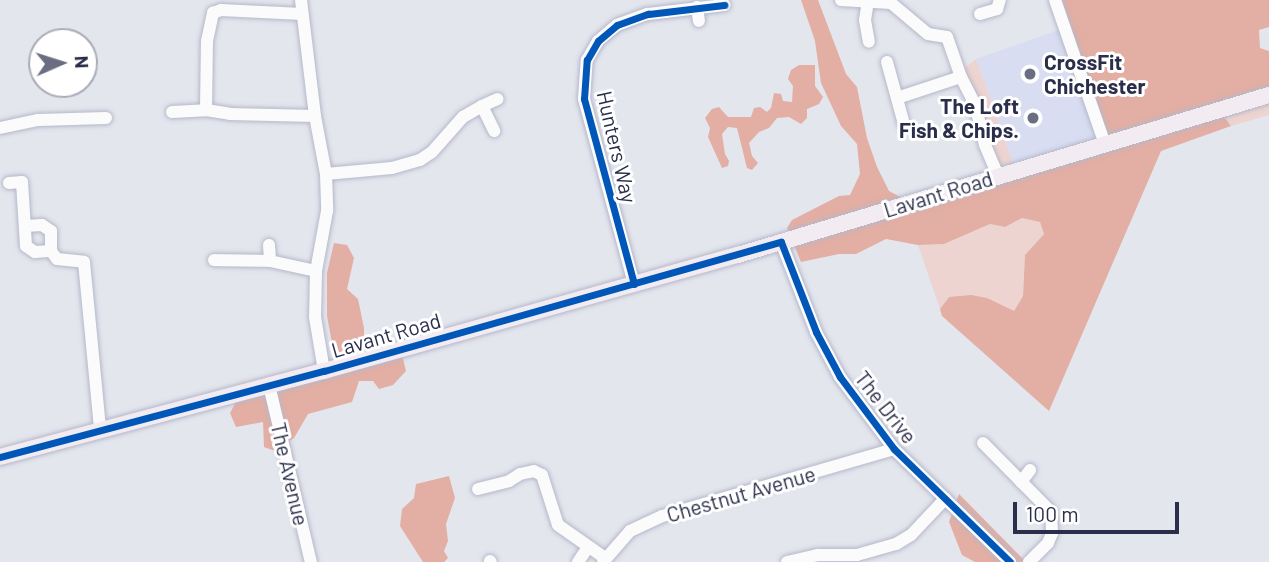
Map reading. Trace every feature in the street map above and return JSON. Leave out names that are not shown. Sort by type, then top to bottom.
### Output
[{"type":"main road","name":"Lavant Road","points":[[0,457],[324,371],[634,284],[1269,95]]},
{"type":"street","points":[[302,0],[315,116],[327,174],[327,211],[316,271],[315,317],[324,371]]},
{"type":"street","points":[[841,0],[891,3],[928,34],[947,37],[961,77],[975,104],[985,145],[998,176]]},
{"type":"street","points":[[980,14],[997,9],[1000,0]]},
{"type":"street","points":[[1055,0],[1105,144]]},
{"type":"street","points":[[868,1],[865,20],[869,42]]},
{"type":"street","name":"Hunters Way","points":[[634,284],[584,99],[587,60],[598,41],[617,25],[648,14],[724,5]]},
{"type":"street","points":[[697,7],[699,21]]},
{"type":"street","points":[[206,110],[206,41],[213,13],[221,10],[302,14]]},
{"type":"street","points":[[887,62],[904,124]]},
{"type":"street","points":[[897,97],[961,77]]},
{"type":"street","points":[[327,174],[392,168],[420,160],[432,152],[463,117],[498,99]]},
{"type":"street","points":[[482,106],[494,131]]},
{"type":"street","points":[[172,112],[206,110],[230,114],[315,116]]},
{"type":"street","points":[[0,128],[38,120],[106,118]]},
{"type":"street","points":[[9,183],[22,182],[26,246],[35,252],[51,251]]},
{"type":"street","points":[[26,226],[42,225],[51,231],[51,251],[57,259],[84,262],[100,429]]},
{"type":"street","name":"The Drive","points":[[781,242],[816,331],[840,377],[894,449],[1010,562]]},
{"type":"street","points":[[269,245],[270,261]]},
{"type":"street","points":[[214,260],[270,261],[316,271]]},
{"type":"street","points":[[76,331],[90,331]]},
{"type":"street","name":"The Avenue","points":[[269,385],[311,562]]},
{"type":"street","points":[[983,443],[1051,512],[1054,524],[1048,543],[1029,562]]},
{"type":"street","name":"Chestnut Avenue","points":[[604,560],[630,531],[662,516],[894,449]]},
{"type":"street","points":[[1021,482],[1030,470]]},
{"type":"street","points":[[478,489],[509,481],[520,474],[534,471],[542,475],[558,525],[604,560]]},
{"type":"street","points":[[788,562],[818,555],[878,557],[911,535],[946,499]]},
{"type":"street","points":[[578,562],[588,547]]},
{"type":"shaded area","points":[[801,0],[818,0],[846,74],[857,87],[867,138],[877,167],[889,191],[902,198],[1222,114],[1231,126],[1161,151],[1049,411],[942,316],[940,309],[949,297],[971,295],[987,298],[1014,311],[1023,296],[1025,255],[1044,234],[1040,222],[1022,218],[1005,227],[990,224],[944,244],[918,245],[886,239],[856,254],[839,254],[801,262],[787,228],[792,220],[839,196],[850,195],[860,174],[857,144],[841,126],[821,83],[815,41]]},
{"type":"shaded area","points":[[1062,0],[1269,0],[1269,27],[1259,30],[1260,48],[1269,51],[1269,87],[1106,138]]},
{"type":"shaded area","points":[[1061,29],[1100,141],[1014,166],[976,59]]},
{"type":"shaded area","points":[[976,59],[1014,166],[1005,169],[995,159],[962,70]]},
{"type":"shaded area","points":[[799,65],[815,65],[815,86],[823,97],[819,104],[807,109],[807,118],[801,124],[789,117],[777,118],[769,128],[759,132],[749,143],[752,156],[758,163],[752,170],[747,168],[737,128],[728,127],[722,134],[725,154],[729,161],[728,166],[722,168],[708,137],[710,128],[705,118],[712,109],[719,107],[728,117],[751,117],[754,108],[760,107],[767,112],[771,108],[774,93],[781,94],[783,101],[792,102],[793,86],[788,79],[791,70]]},
{"type":"shaded area","points":[[1269,101],[1269,115],[1231,126],[1222,114]]},
{"type":"shaded area","points":[[1022,218],[1040,222],[1044,234],[1025,255],[1023,296],[1013,312],[987,299],[949,297],[940,309],[918,245],[944,244],[990,224],[1005,227]]},
{"type":"shaded area","points":[[334,243],[347,245],[354,258],[347,289],[358,299],[364,328],[364,347],[334,354],[327,316],[327,273]]},
{"type":"shaded area","points":[[402,355],[406,371],[393,385],[379,389],[373,381],[359,381],[352,402],[308,414],[294,438],[275,451],[264,447],[263,422],[236,427],[230,413],[237,400]]},
{"type":"shaded area","points":[[449,476],[455,498],[446,524],[448,541],[444,551],[448,558],[444,562],[423,562],[400,526],[402,509],[414,498],[416,484]]},
{"type":"shaded area","points":[[959,494],[1026,562],[975,562],[962,555],[949,522]]},
{"type":"cycle path","points":[[634,284],[584,99],[587,60],[598,41],[617,25],[648,14],[724,5]]},
{"type":"cycle path","points":[[0,457],[324,371],[781,242],[816,332],[840,377],[894,449],[1010,562]]},
{"type":"place","name":"CrossFit Chichester","points":[[1030,74]]},
{"type":"place","name":"The Loft Fish & Chips.","points":[[1033,118]]}]
